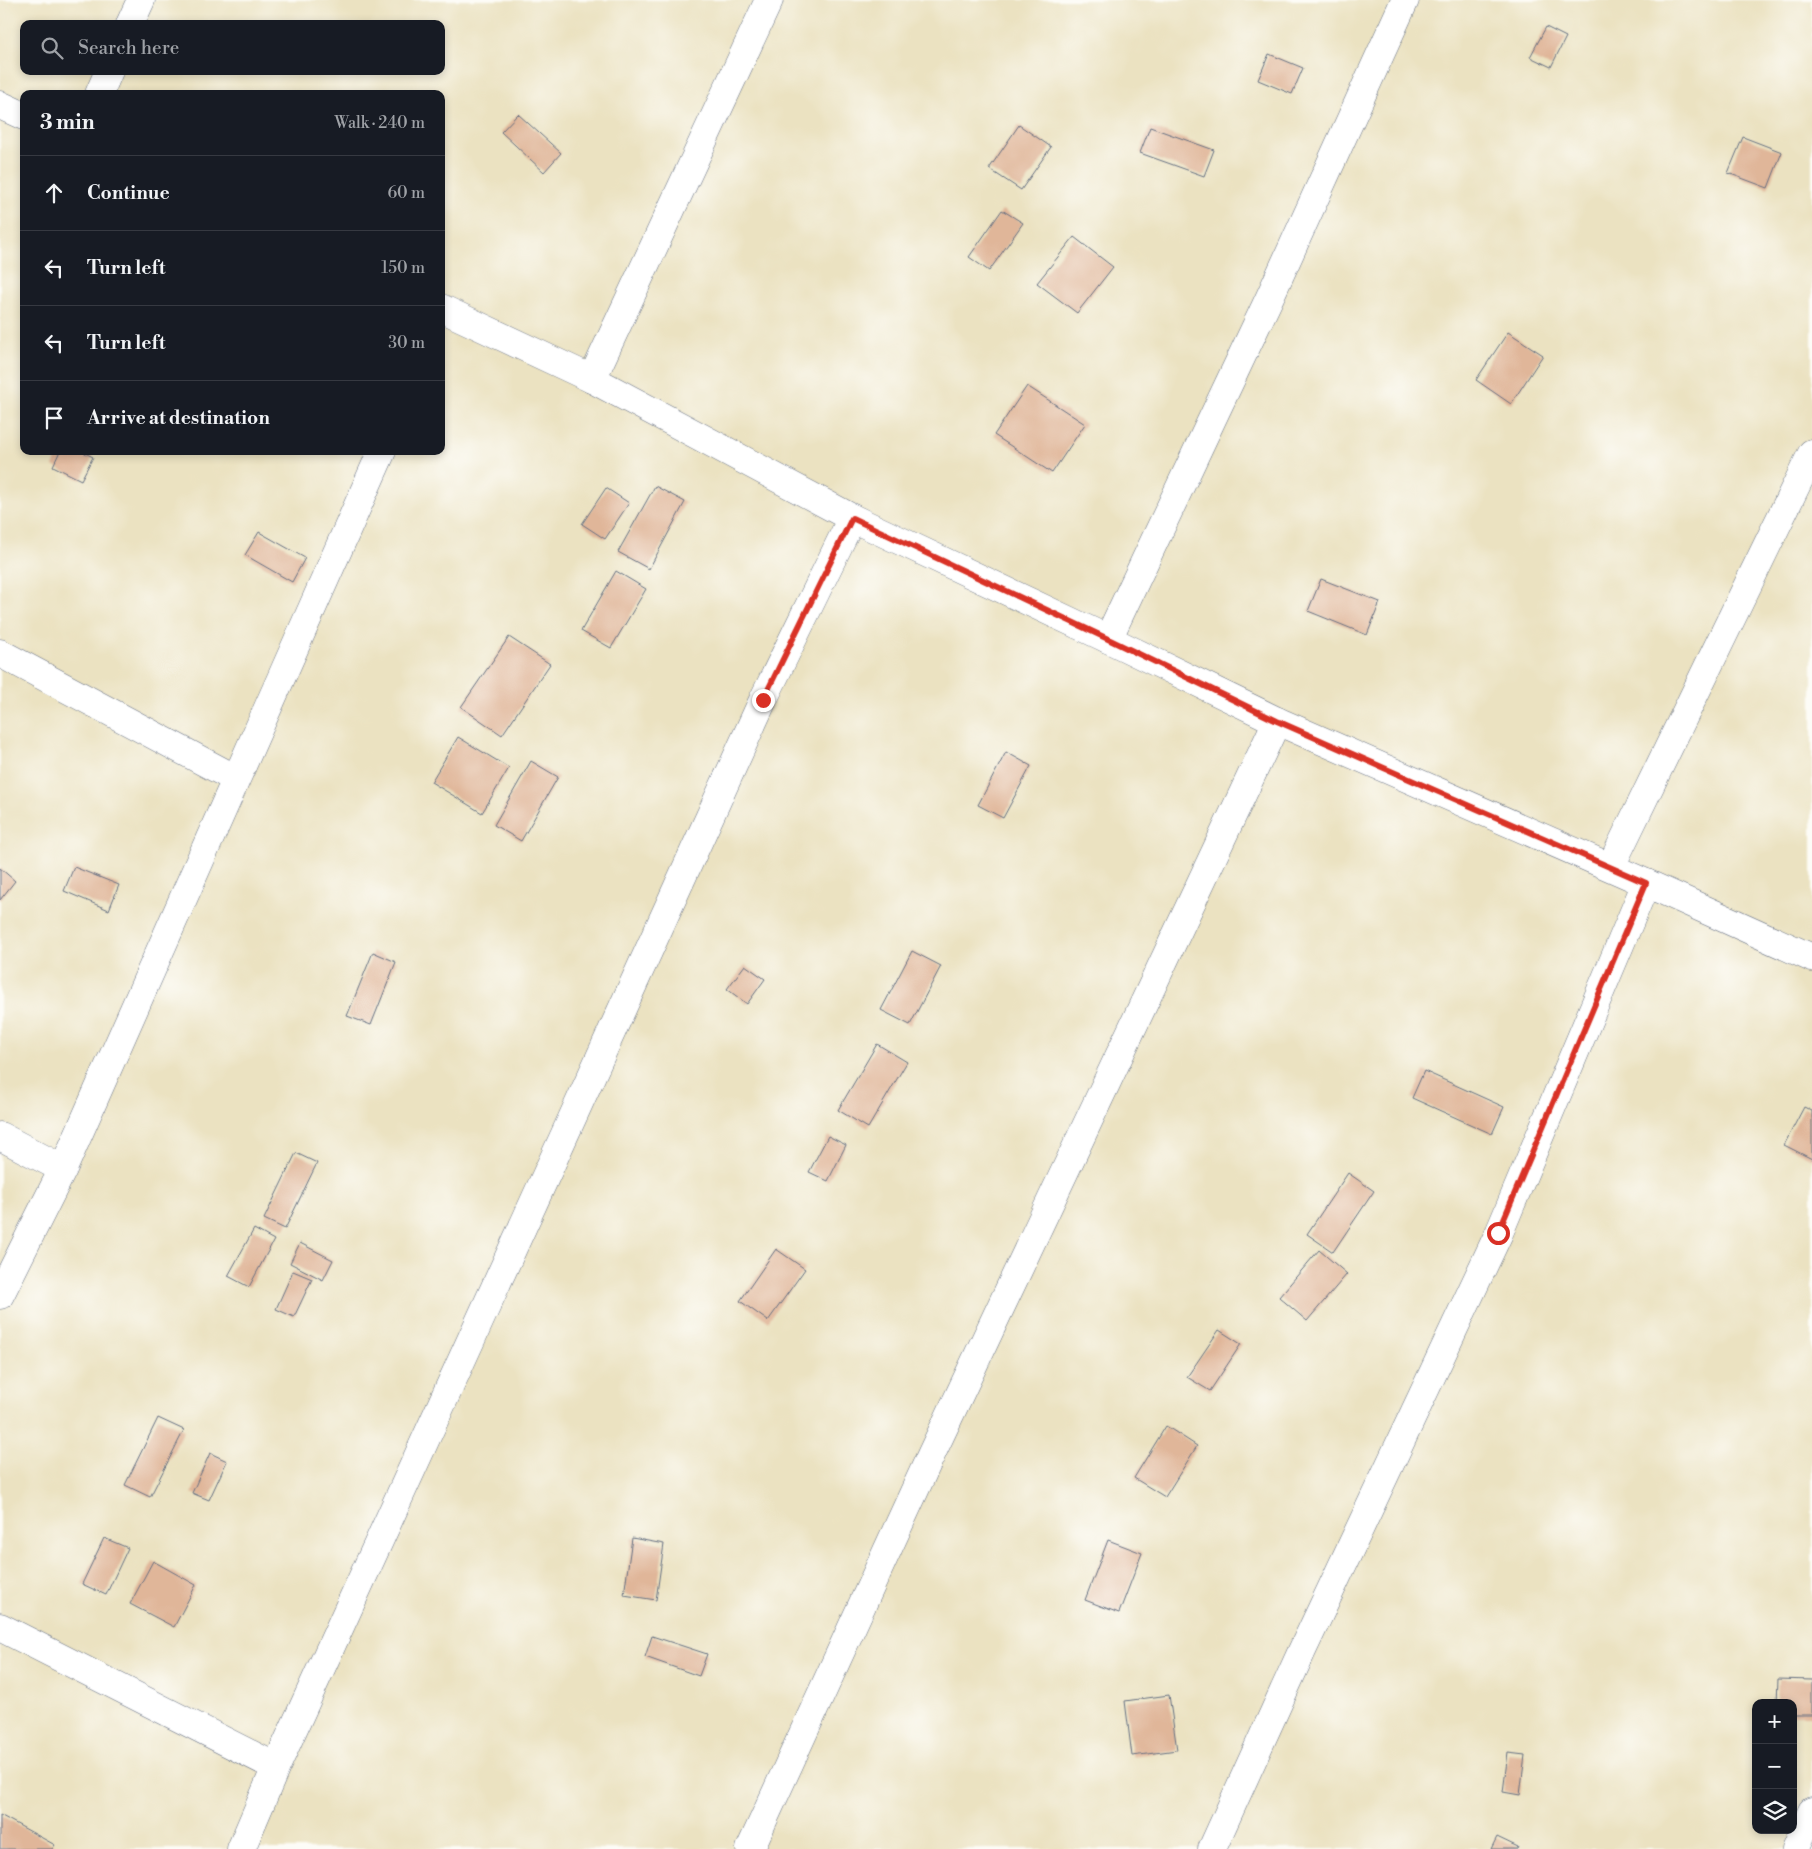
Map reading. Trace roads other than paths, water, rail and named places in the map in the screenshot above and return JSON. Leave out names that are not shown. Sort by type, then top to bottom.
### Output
[{"type":"street","points":[[132,20],[141,0]]},
{"type":"street","points":[[592,379],[768,0]]},
{"type":"street","points":[[1108,639],[1272,292],[1405,0]]},
{"type":"street","points":[[102,90],[107,75]]},
{"type":"street","points":[[0,105],[20,114]]},
{"type":"street","points":[[445,313],[592,379],[852,518],[1277,721],[1611,866],[1812,958]]},
{"type":"street","points":[[1611,866],[1812,453]]},
{"type":"street","points":[[0,1295],[63,1170],[380,455]]},
{"type":"street","points":[[241,1849],[276,1767],[763,700],[852,518]]},
{"type":"street","points":[[0,653],[236,779]]},
{"type":"street","points":[[750,1849],[935,1446],[1277,721]]},
{"type":"street","points":[[1212,1849],[1301,1653],[1498,1233],[1646,883]]},
{"type":"street","points":[[0,1136],[63,1170]]},
{"type":"street","points":[[0,1627],[276,1767]]},
{"type":"street","points":[[1795,1849],[1812,1811]]}]
